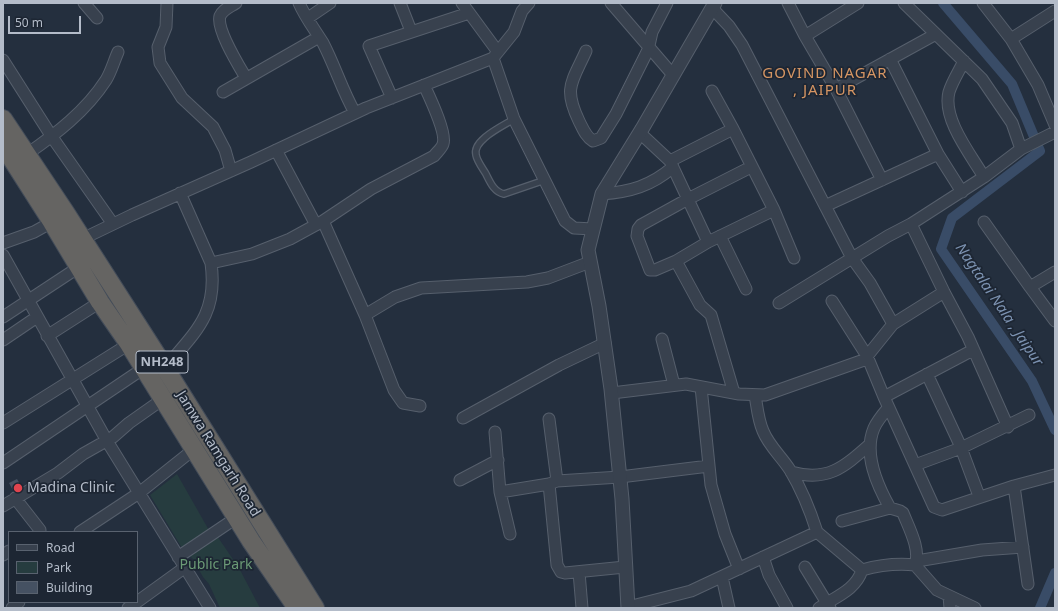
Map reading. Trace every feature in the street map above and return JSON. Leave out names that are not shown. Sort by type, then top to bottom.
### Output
[{"type":"highway","name":"Jamwa Ramgarh Road","points":[[3,120],[27,154],[166,368],[265,530],[315,608]]},
{"type":"highway","name":"Jamwa Ramgarh Road","points":[[3,145],[52,222],[100,302],[144,368],[236,518],[297,608]]},
{"type":"street","points":[[84,3],[97,18]]},
{"type":"street","points":[[167,3],[168,19],[158,47],[160,63],[182,98],[212,127],[225,150],[231,171]]},
{"type":"street","points":[[236,3],[224,10],[220,15],[220,26],[246,78]]},
{"type":"street","points":[[300,3],[333,64],[343,91],[355,113]]},
{"type":"street","points":[[308,18],[330,3]]},
{"type":"street","points":[[400,3],[411,31]]},
{"type":"street","points":[[462,3],[495,55],[514,119],[560,212],[569,225],[578,229],[593,229]]},
{"type":"street","points":[[67,248],[82,238],[355,113],[495,55],[514,32],[522,11],[529,3]]},
{"type":"street","points":[[611,3],[673,75]]},
{"type":"street","points":[[586,51],[572,82],[570,99],[586,135],[593,142],[601,138],[610,124],[649,47],[652,32],[667,3]]},
{"type":"street","points":[[788,3],[805,36],[836,89],[882,180]]},
{"type":"street","points":[[805,36],[858,3]]},
{"type":"street","points":[[904,3],[982,79],[1012,123],[1025,147]]},
{"type":"street","points":[[983,3],[1011,39],[1038,85],[1055,125]]},
{"type":"street","points":[[817,532],[691,591],[628,608],[620,477],[612,393],[605,343],[588,250],[602,194],[640,133],[713,6],[742,45],[852,258],[870,283],[893,324]]},
{"type":"street","points":[[1011,39],[1055,11]]},
{"type":"street","points":[[392,98],[369,46],[469,13]]},
{"type":"street","points":[[836,89],[936,34]]},
{"type":"street","points":[[223,92],[246,78],[259,73],[289,53],[319,37]]},
{"type":"street","points":[[27,154],[52,137],[82,109],[106,80],[118,52]]},
{"type":"street","points":[[890,59],[938,154],[962,192]]},
{"type":"street","points":[[3,60],[52,137],[113,224]]},
{"type":"street","points":[[964,61],[949,92],[948,105],[952,122],[984,177]]},
{"type":"street","points":[[211,263],[252,254],[290,239],[320,223],[372,189],[434,156],[444,143],[443,132],[424,85]]},
{"type":"street","points":[[712,91],[774,210],[794,258]]},
{"type":"street","points":[[602,194],[634,190],[661,177],[671,164],[733,129]]},
{"type":"street","points":[[640,133],[671,164],[708,242]]},
{"type":"street","points":[[778,303],[962,192],[1025,147],[1052,134]]},
{"type":"street","points":[[276,150],[320,223],[365,315],[397,394],[404,403],[420,406]]},
{"type":"street","points":[[826,206],[938,154]]},
{"type":"street","points":[[751,167],[641,225],[637,236],[650,270],[655,270],[676,261],[708,242],[774,210]]},
{"type":"street","points":[[166,368],[207,315],[212,298],[213,278],[211,263],[180,193]]},
{"type":"street","points":[[3,243],[34,232],[52,222]]},
{"type":"street","points":[[984,222],[1055,321]]},
{"type":"street","points":[[911,224],[968,337],[1008,427]]},
{"type":"street","points":[[720,236],[746,289]]},
{"type":"street","points":[[3,255],[107,441],[210,608]]},
{"type":"street","points":[[676,261],[700,305],[711,314],[734,393]]},
{"type":"street","points":[[365,315],[395,297],[421,288],[527,282],[548,278],[590,262]]},
{"type":"street","points":[[3,317],[27,299],[79,267]]},
{"type":"street","points":[[1030,287],[1055,272]]},
{"type":"street","points":[[612,393],[686,384],[734,393],[765,395],[864,360],[893,324],[944,292]]},
{"type":"street","points":[[832,301],[867,356],[886,402],[932,503],[938,509],[942,510],[979,496],[1055,476]]},
{"type":"street","points":[[47,336],[100,302]]},
{"type":"street","points":[[3,340],[37,317]]},
{"type":"street","points":[[662,340],[674,385]]},
{"type":"street","points":[[463,418],[559,365],[605,343]]},
{"type":"street","points":[[3,423],[129,344]]},
{"type":"street","points":[[890,508],[882,494],[873,470],[869,445],[874,427],[886,402],[927,374],[973,350]]},
{"type":"street","points":[[3,463],[144,368]]},
{"type":"street","points":[[927,374],[961,448],[979,496]]},
{"type":"street","points":[[701,387],[711,485],[725,534],[739,569]]},
{"type":"street","points":[[755,395],[762,428],[770,445],[779,454],[791,472],[809,506],[817,532],[862,570]]},
{"type":"street","points":[[3,506],[58,473],[83,454],[107,441],[163,399]]},
{"type":"street","points":[[916,465],[961,448],[1008,427],[1029,415]]},
{"type":"street","points":[[548,419],[557,565],[561,572],[565,573],[625,567]]},
{"type":"street","points":[[495,432],[500,492],[510,534]]},
{"type":"street","points":[[791,472],[803,475],[828,474],[845,467],[869,445]]},
{"type":"street","points":[[82,531],[139,493],[193,450]]},
{"type":"street","points":[[460,480],[498,460]]},
{"type":"street","points":[[500,492],[553,483],[620,477],[709,466]]},
{"type":"street","points":[[1014,486],[1024,547],[1028,584]]},
{"type":"street","points":[[15,498],[39,531]]},
{"type":"street","points":[[842,521],[890,508],[900,511],[903,513],[911,534],[916,563],[937,590],[975,608]]},
{"type":"street","points":[[178,557],[236,518]]},
{"type":"street","points":[[862,570],[883,565],[916,563],[982,550],[1024,547]]},
{"type":"street","points":[[763,557],[769,575],[787,608]]},
{"type":"street","points":[[805,566],[825,606],[857,583],[862,570]]},
{"type":"street","points":[[138,601],[184,568]]},
{"type":"street","points":[[579,572],[582,608]]},
{"type":"street","points":[[722,577],[729,608]]},
{"type":"street","points":[[949,596],[950,608]]},
{"type":"lane","points":[[514,119],[481,140],[477,147],[476,155],[493,187],[499,193],[504,194],[545,180]]},
{"type":"green space","name":"Public Park","points":[[177,474],[210,532],[215,533],[239,568],[260,608],[220,608],[209,584],[203,577],[193,559],[182,548],[150,495]]},
{"type":"building","points":[[17,479],[24,491],[16,496],[9,483]]},
{"type":"waterway","name":"Nagtalai Nala , Jaipur","points":[[943,3],[1012,84],[1040,151],[952,218],[941,249],[1032,381],[1055,430]]},
{"type":"waterway","name":"Nagtalai Nala , Jaipur","points":[[1040,608],[1055,573]]},
{"type":"place","name":"Madina Clinic","points":[[18,488]]},
{"type":"district","name":"GOVIND NAGAR , JAIPUR","points":[[825,82]]}]
